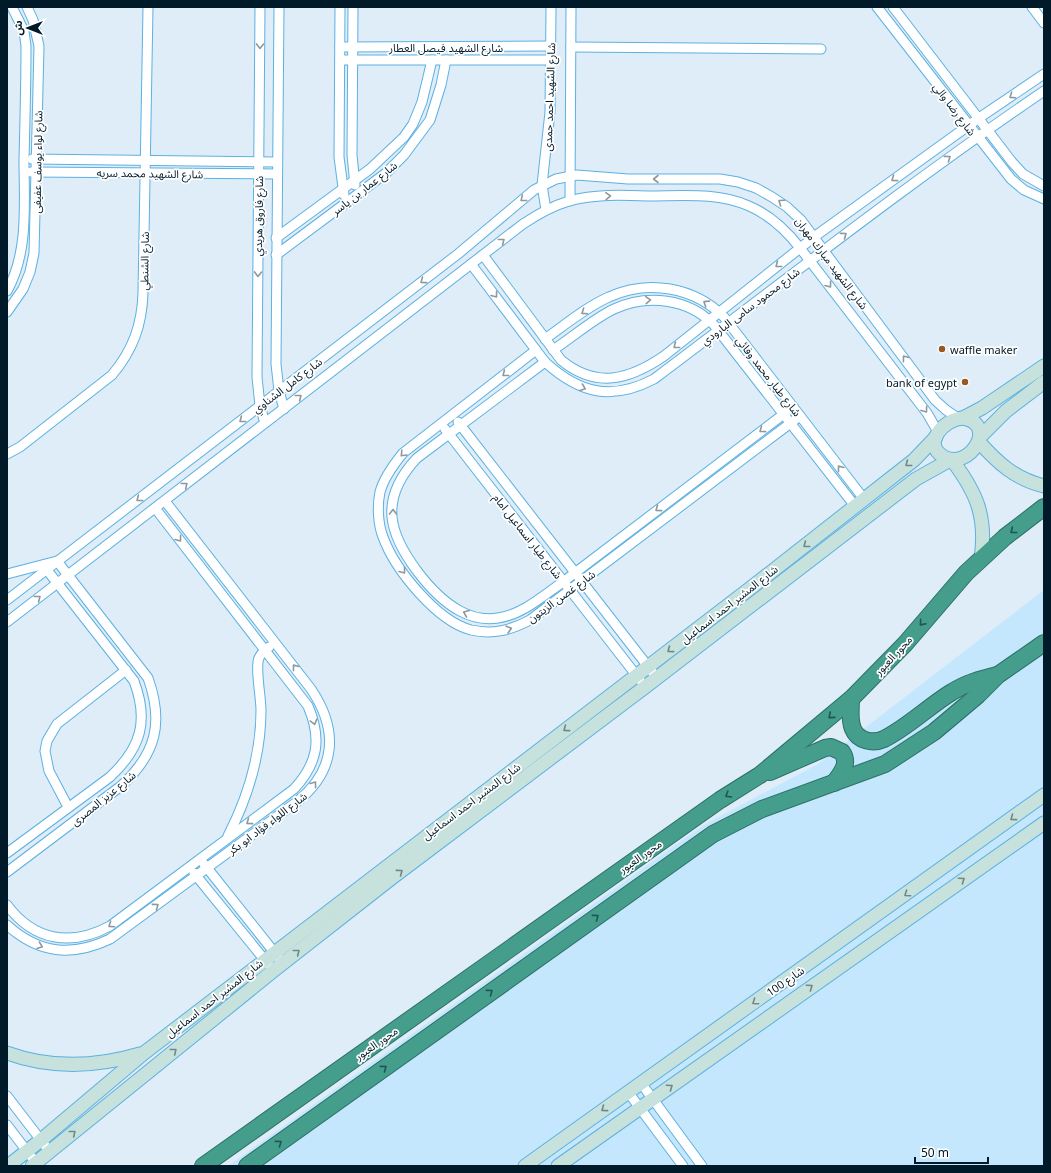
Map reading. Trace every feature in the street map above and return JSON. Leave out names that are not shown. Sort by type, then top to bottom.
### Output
[{"type":"highway","name":"محور العبور","points":[[203,1166],[720,800],[760,775],[851,699],[878,673],[966,573],[1044,507]]},
{"type":"highway","points":[[247,1166],[713,834],[762,809],[885,764],[910,749],[956,715],[998,675],[1044,643]]},
{"type":"highway","points":[[851,699],[850,722],[853,731],[859,737],[867,741],[876,741],[884,739],[952,692],[977,680],[998,675]]},
{"type":"highway","points":[[760,775],[831,747],[842,752],[846,762],[845,768],[834,783]]},
{"type":"street","name":"شارع لواء يوسف عفيفى","points":[[7,291],[18,266],[21,250],[24,172],[26,46],[24,31],[12,7]]},
{"type":"street","name":"شارع لواء يوسف عفيفى","points":[[7,312],[23,289],[30,272],[34,253],[39,46],[35,26],[27,7]]},
{"type":"street","name":"شارع فاروق هريدي","points":[[260,7],[257,377],[260,406],[265,423]]},
{"type":"street","name":"شارع فاروق هريدي","points":[[279,7],[276,364],[279,391],[284,409]]},
{"type":"street","points":[[340,7],[339,162],[342,190],[346,203]]},
{"type":"street","points":[[353,7],[352,155],[354,182],[357,195]]},
{"type":"street","name":"شارع الشهيد احمد حمدى","points":[[546,210],[542,185],[550,130],[552,7]]},
{"type":"street","name":"شارع الشهيد احمد حمدى","points":[[570,201],[571,7]]},
{"type":"street","name":"شارع رضا والي","points":[[877,7],[1011,180],[1024,190],[1044,199]]},
{"type":"street","name":"شارع رضا والي","points":[[893,7],[987,130],[1023,174],[1036,184],[1044,186]]},
{"type":"street","points":[[1032,7],[1044,23]]},
{"type":"street","name":"شارع الشنطي","points":[[7,454],[25,442],[112,375],[124,361],[133,345],[143,311],[147,10]]},
{"type":"street","name":"شارع الشهيد فيصل العطار","points":[[340,47],[551,46]]},
{"type":"street","points":[[571,47],[821,49]]},
{"type":"street","name":"شارع الشهيد فيصل العطار","points":[[340,60],[551,60]]},
{"type":"street","name":"شارع عمار بن ياسر","points":[[276,238],[354,182],[394,148],[412,124],[422,102],[432,60]]},
{"type":"street","name":"شارع عمار بن ياسر","points":[[276,255],[393,167],[424,130],[435,108],[446,60]]},
{"type":"street","name":"شارع محمود سامى البارودي","points":[[483,255],[553,350],[566,365],[584,375],[596,378],[621,377],[654,362],[814,237],[979,118],[1044,74]]},
{"type":"street","name":"شارع محمود سامى البارودي","points":[[471,264],[545,362],[558,374],[572,383],[588,390],[622,392],[639,387],[654,379],[915,182],[1044,91]]},
{"type":"street","name":"شارع الشهيد محمد سريه","points":[[24,159],[277,162]]},
{"type":"street","points":[[906,170],[915,182]]},
{"type":"street","name":"شارع الشهيد محمد سريه","points":[[24,172],[277,174]]},
{"type":"street","name":"شارع الشهيد مبارك مهران","points":[[570,176],[587,175],[635,179],[705,178],[738,182],[756,188],[788,207],[801,220],[936,400],[946,410],[961,418]]},
{"type":"street","name":"شارع كامل الشناوي","points":[[7,600],[458,254],[524,198],[542,185],[556,179],[570,176]]},
{"type":"street","name":"شارع الشهيد مبارك مهران","points":[[570,201],[618,195],[721,197],[751,206],[765,214],[789,234],[810,260],[927,413],[937,435]]},
{"type":"street","name":"شارع كامل الشناوي","points":[[7,622],[524,224],[546,210],[570,201]]},
{"type":"street","name":"شارع طيار محمد وفائي","points":[[545,339],[597,304],[624,291],[646,288],[674,289],[705,301],[728,323],[800,416],[860,502]]},
{"type":"street","points":[[624,291],[629,303]]},
{"type":"street","name":"شارع طيار محمد وفائي","points":[[553,350],[613,310],[629,303],[650,300],[671,302],[698,311],[718,330],[791,424],[860,502]]},
{"type":"street","name":"شارع غصن الزيتون","points":[[536,350],[403,453],[392,467],[380,492],[379,518],[382,536],[390,553],[401,569],[430,604],[456,624],[471,630],[486,632],[501,631],[516,627],[530,620],[800,416]]},
{"type":"street","name":"شارع غصن الزيتون","points":[[545,362],[417,458],[406,470],[397,485],[393,501],[392,517],[396,534],[401,546],[425,580],[439,595],[449,604],[466,614],[485,618],[498,618],[530,605],[575,573],[793,407]]},
{"type":"street","points":[[981,559],[984,532],[980,508],[967,480],[951,460],[938,452],[937,435],[944,424],[982,408],[1044,366]]},
{"type":"street","points":[[951,460],[962,458],[970,453],[979,440],[1006,410],[1044,382]]},
{"type":"street","name":"شارع طيار اسماعيل امام","points":[[452,414],[657,678]]},
{"type":"street","points":[[961,418],[975,424],[979,440],[1010,473],[1022,479],[1044,486]]},
{"type":"street","name":"شارع طيار اسماعيل امام","points":[[441,423],[645,687]]},
{"type":"street","name":"شارع المشير احمد اسماعيل","points":[[8,1166],[144,1053],[648,667],[914,460],[937,435]]},
{"type":"street","name":"شارع المشير احمد اسماعيل","points":[[34,1164],[278,967],[400,872],[657,678],[916,479],[951,460]]},
{"type":"street","name":"شارع اللواء فؤاد ابو بكر","points":[[7,925],[32,943],[48,948],[74,950],[96,946],[116,936],[306,795],[319,779],[327,759],[330,740],[328,722],[322,704],[165,501]]},
{"type":"street","name":"شارع اللواء فؤاد ابو بكر","points":[[7,905],[24,924],[37,932],[59,938],[82,938],[96,934],[110,926],[294,789],[310,767],[315,754],[317,738],[308,706],[155,508]]},
{"type":"street","points":[[7,574],[58,561]]},
{"type":"street","name":"شارع عزيز المصرى","points":[[7,872],[131,777],[147,756],[154,737],[157,717],[155,697],[148,678],[58,561]]},
{"type":"street","name":"شارع عزيز المصرى","points":[[7,853],[110,777],[123,764],[133,750],[140,733],[142,715],[140,698],[134,681],[47,570]]},
{"type":"street","points":[[430,604],[439,595]]},
{"type":"street","points":[[226,839],[243,805],[258,749],[261,711],[258,662],[265,650],[275,642]]},
{"type":"street","points":[[68,807],[47,766],[45,751],[47,741],[57,724],[126,670]]},
{"type":"street","name":"شارع 100","points":[[525,1166],[1044,795]]},
{"type":"street","name":"شارع 100","points":[[558,1166],[1044,823]]},
{"type":"street","points":[[200,859],[269,956]]},
{"type":"street","points":[[189,867],[278,967]]},
{"type":"street","points":[[7,1053],[36,1061],[66,1065],[114,1062],[144,1053]]},
{"type":"street","points":[[641,1083],[702,1166]]},
{"type":"street","points":[[628,1092],[641,1107],[683,1166]]},
{"type":"street","points":[[7,1096],[50,1152]]},
{"type":"street","points":[[7,1125],[27,1151],[34,1164]]},
{"type":"shaded area","points":[[1044,590],[1044,1166],[228,1166],[702,826],[818,764]]},
{"type":"place","name":"waffle maker","points":[[942,349]]},
{"type":"place","name":"bank of egypt","points":[[965,382]]}]
